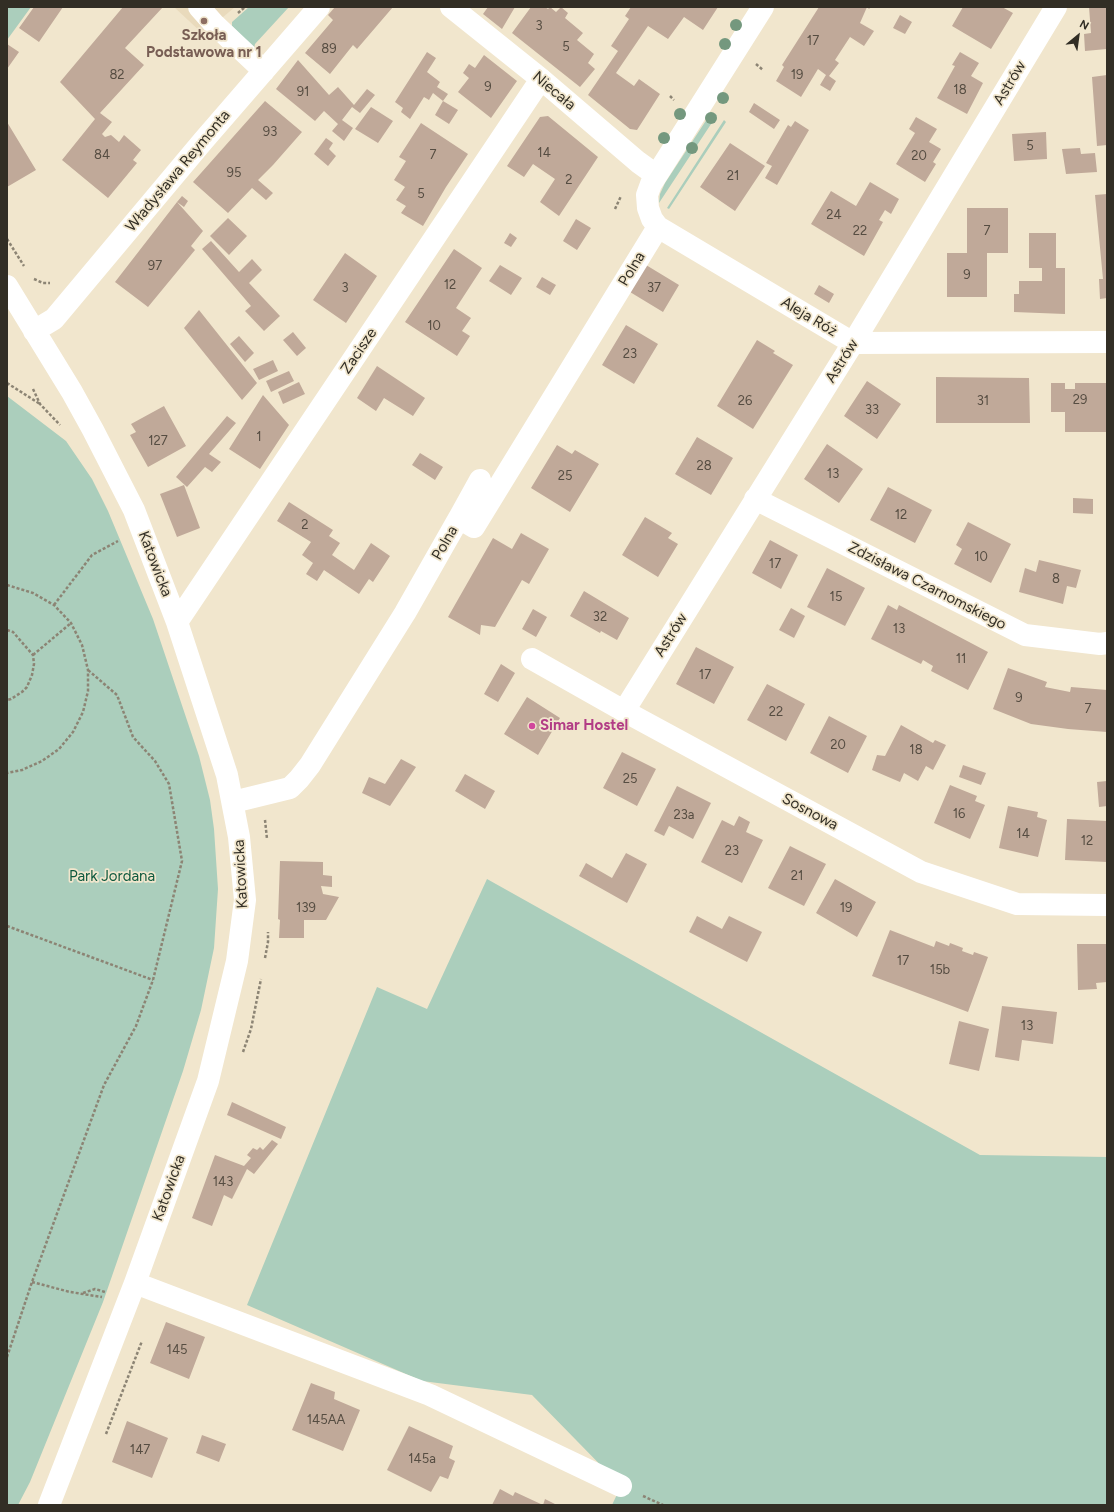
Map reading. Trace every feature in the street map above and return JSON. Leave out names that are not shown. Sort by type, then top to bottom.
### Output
[{"type":"street","points":[[199,7],[214,24],[264,71]]},
{"type":"street","name":"Władysława Reymonta","points":[[34,330],[54,319],[203,141],[319,7]]},
{"type":"street","name":"Niecała","points":[[451,7],[541,79],[638,162],[656,175]]},
{"type":"street","points":[[658,227],[652,219],[648,208],[647,195],[651,184],[763,7]]},
{"type":"street","name":"Astrów","points":[[624,711],[853,343],[1056,7]]},
{"type":"street","name":"Zacisze","points":[[177,622],[541,79]]},
{"type":"street","name":"Aleja Róż","points":[[658,227],[853,343],[1107,342]]},
{"type":"street","name":"Polna","points":[[233,802],[290,788],[299,779],[405,613],[459,518],[474,527],[658,227]]},
{"type":"street","name":"Katowicka","points":[[7,286],[90,424],[134,510],[177,622],[228,774],[239,836],[245,900],[237,961],[208,1081],[135,1283],[49,1505]]},
{"type":"street","points":[[459,518],[480,480]]},
{"type":"street","name":"Zdzisława Czarnomskiego","points":[[755,499],[1025,635],[1100,644],[1107,643]]},
{"type":"street","name":"Sosnowa","points":[[532,659],[624,711],[921,872],[1017,904],[1107,905]]},
{"type":"street","points":[[135,1283],[430,1395],[621,1486]]},
{"type":"path","points":[[755,62],[763,70]]},
{"type":"path","points":[[7,239],[28,271]]},
{"type":"path","points":[[7,383],[40,404]]},
{"type":"path","points":[[54,606],[92,555],[122,538]]},
{"type":"path","points":[[7,585],[33,592],[54,606],[71,623],[82,646],[88,670],[88,691],[83,712],[73,732],[59,749],[42,761],[22,770],[7,773]]},
{"type":"path","points":[[33,655],[71,623]]},
{"type":"path","points":[[7,630],[13,632],[33,655],[32,675],[27,687],[11,700],[7,700]]},
{"type":"path","points":[[7,1357],[32,1282],[104,1085],[136,1026],[153,980],[182,861],[169,784],[156,761],[133,737],[117,694],[88,670]]},
{"type":"path","points":[[7,926],[153,980]]},
{"type":"path","points":[[32,1282],[82,1294],[92,1294],[107,1298]]},
{"type":"path","points":[[82,1294],[87,1290],[95,1288],[109,1293]]},
{"type":"shaded area","name":"Szkoła Podstawowa nr 1","points":[[174,7],[235,7],[203,34]]},
{"type":"green space","points":[[7,7],[31,7],[7,40]]},
{"type":"green space","points":[[249,7],[289,7],[255,44],[254,49],[232,26],[232,22]]},
{"type":"green space","points":[[711,113],[717,115],[659,203],[660,194],[665,183]]},
{"type":"green space","points":[[724,120],[726,122],[669,209],[667,208]]},
{"type":"green space","name":"Park Jordana","points":[[7,396],[66,441],[92,479],[108,511],[153,619],[199,756],[210,800],[214,829],[218,889],[214,948],[201,1010],[183,1071],[103,1302],[30,1482],[18,1505],[7,1505]]},
{"type":"green space","points":[[487,879],[980,1155],[1107,1157],[1107,1505],[612,1505],[621,1486],[532,1395],[422,1381],[247,1305],[377,987],[427,1009]]},
{"type":"building","points":[[34,7],[63,7],[39,42],[19,28]]},
{"type":"building","points":[[123,7],[163,7],[125,48],[144,65],[100,113],[112,122],[102,134],[105,137],[111,135],[119,142],[124,135],[141,150],[133,160],[137,163],[108,198],[62,160],[95,119],[60,82]]},
{"type":"building","points":[[335,7],[393,7],[357,49],[353,45],[330,74],[305,53],[333,20],[328,15]]},
{"type":"building","points":[[488,7],[515,7],[502,29],[483,14]]},
{"type":"building","points":[[531,7],[545,7],[548,9],[550,7],[556,12],[561,7],[568,13],[565,18],[583,33],[577,40],[594,54],[588,63],[595,69],[580,87],[512,33]]},
{"type":"building","points":[[631,7],[718,7],[703,30],[684,17],[668,39],[648,26],[616,73],[634,86],[639,79],[660,94],[637,130],[630,129],[588,95],[618,51],[611,46],[629,19],[625,16]]},
{"type":"building","points":[[819,7],[867,7],[860,23],[874,31],[864,46],[850,37],[835,60],[839,63],[829,76],[836,81],[830,91],[820,85],[826,75],[818,69],[801,97],[776,81],[784,67],[782,65]]},
{"type":"building","points":[[963,7],[1002,7],[1013,13],[991,49],[952,26]]},
{"type":"building","points":[[1089,7],[1107,7],[1107,49],[1085,51],[1084,34],[1091,33]]},
{"type":"building","points":[[900,15],[912,22],[905,34],[893,28]]},
{"type":"building","points":[[7,44],[19,52],[7,69]]},
{"type":"building","points":[[427,52],[436,58],[427,72],[440,82],[437,87],[448,94],[443,101],[433,93],[429,100],[424,97],[410,119],[401,112],[403,108],[395,102]]},
{"type":"building","points":[[960,52],[979,63],[971,76],[983,83],[967,114],[937,98],[955,66],[952,65]]},
{"type":"building","points":[[484,55],[517,81],[491,118],[458,92],[469,78],[463,73],[469,64],[475,68]]},
{"type":"building","points":[[298,60],[329,95],[338,87],[354,105],[367,89],[375,95],[360,113],[352,107],[342,120],[353,128],[344,141],[332,131],[338,124],[324,111],[315,121],[276,89]]},
{"type":"building","points":[[1107,75],[1107,145],[1097,146],[1092,77]]},
{"type":"building","points":[[265,101],[302,132],[258,180],[273,193],[266,200],[252,188],[228,213],[193,182]]},
{"type":"building","points":[[443,101],[458,110],[449,124],[435,115]]},
{"type":"building","points":[[754,103],[780,120],[774,129],[749,112]]},
{"type":"building","points":[[371,107],[393,121],[378,143],[355,129]]},
{"type":"building","points":[[548,116],[598,157],[559,216],[540,202],[555,179],[533,164],[524,177],[507,166],[540,117]]},
{"type":"building","points":[[916,117],[937,129],[929,142],[941,149],[933,162],[936,164],[925,182],[896,164],[915,133],[909,129]]},
{"type":"building","points":[[795,121],[809,130],[777,185],[765,178],[772,166],[766,163],[788,125],[791,127]]},
{"type":"building","points":[[7,122],[36,170],[7,187]]},
{"type":"building","points":[[421,123],[468,154],[423,226],[401,213],[406,206],[396,200],[405,187],[394,180],[406,161],[399,157]]},
{"type":"building","points":[[1046,132],[1047,159],[1014,161],[1012,134]]},
{"type":"building","points":[[326,138],[333,143],[329,149],[336,156],[328,166],[314,154]]},
{"type":"building","points":[[730,143],[765,166],[735,211],[700,187]]},
{"type":"building","points":[[1080,148],[1081,154],[1095,153],[1097,172],[1066,174],[1062,149]]},
{"type":"building","points":[[870,182],[899,199],[891,214],[885,210],[879,220],[883,222],[864,256],[811,224],[831,191],[856,206]]},
{"type":"building","points":[[1107,194],[1107,298],[1100,299],[1099,279],[1103,279],[1095,195]]},
{"type":"building","points":[[182,196],[188,201],[184,207],[177,202]]},
{"type":"building","points":[[177,202],[203,231],[191,246],[195,250],[148,307],[115,282]]},
{"type":"building","points":[[967,208],[1008,208],[1008,253],[987,253],[987,297],[947,297],[947,253],[967,253]]},
{"type":"building","points":[[228,218],[247,236],[229,255],[210,236]]},
{"type":"building","points":[[576,219],[591,228],[577,250],[563,241]]},
{"type":"building","points":[[510,233],[517,238],[511,247],[504,243]]},
{"type":"building","points":[[1029,233],[1056,233],[1056,268],[1065,268],[1065,314],[1014,312],[1014,294],[1019,294],[1019,281],[1042,281],[1042,268],[1029,268]]},
{"type":"building","points":[[211,241],[239,272],[252,259],[262,270],[249,283],[280,316],[264,331],[245,311],[251,306],[202,249]]},
{"type":"building","points":[[454,249],[482,268],[456,308],[471,318],[462,331],[470,336],[457,356],[405,322]]},
{"type":"building","points":[[345,253],[377,276],[346,323],[313,300]]},
{"type":"building","points":[[500,265],[522,278],[511,295],[489,281]]},
{"type":"building","points":[[646,265],[679,285],[663,312],[630,292]]},
{"type":"building","points":[[542,277],[556,285],[550,295],[536,287]]},
{"type":"building","points":[[819,285],[834,294],[829,303],[814,294]]},
{"type":"building","points":[[199,310],[257,383],[242,400],[184,328]]},
{"type":"building","points":[[626,325],[658,344],[634,384],[602,365]]},
{"type":"building","points":[[293,332],[306,348],[297,356],[283,340]]},
{"type":"building","points":[[239,336],[254,353],[245,362],[230,344]]},
{"type":"building","points":[[757,340],[775,351],[773,353],[793,365],[753,429],[717,406]]},
{"type":"building","points":[[273,360],[278,371],[259,380],[253,369]]},
{"type":"building","points":[[377,366],[425,398],[413,416],[384,398],[376,411],[357,398]]},
{"type":"building","points":[[289,371],[294,381],[271,392],[266,381]]},
{"type":"building","points":[[936,377],[1029,378],[1030,423],[936,423]]},
{"type":"building","points":[[867,381],[901,404],[877,439],[844,416]]},
{"type":"building","points":[[299,382],[305,394],[283,404],[278,392]]},
{"type":"building","points":[[1051,383],[1065,383],[1065,389],[1075,389],[1075,383],[1107,383],[1107,432],[1065,432],[1065,412],[1051,412]]},
{"type":"building","points":[[263,395],[289,425],[260,469],[229,449]]},
{"type":"building","points":[[164,406],[186,446],[148,467],[130,435],[136,432],[131,424]]},
{"type":"building","points":[[227,416],[236,423],[209,454],[221,462],[212,472],[205,467],[187,487],[176,477]]},
{"type":"building","points":[[697,437],[733,458],[711,495],[675,474]]},
{"type":"building","points":[[827,444],[863,469],[839,503],[804,479]]},
{"type":"building","points":[[557,445],[572,454],[575,450],[599,464],[570,512],[531,488]]},
{"type":"building","points":[[420,453],[443,467],[435,480],[412,465]]},
{"type":"building","points":[[184,485],[200,528],[177,537],[160,494]]},
{"type":"building","points":[[888,487],[932,510],[915,543],[870,520]]},
{"type":"building","points":[[1073,498],[1093,499],[1093,514],[1073,513]]},
{"type":"building","points":[[289,502],[333,530],[329,536],[340,543],[332,555],[354,570],[371,543],[390,556],[373,582],[369,579],[359,594],[324,570],[317,581],[306,574],[313,563],[302,555],[311,542],[277,521]]},
{"type":"building","points":[[645,517],[672,533],[668,538],[678,544],[658,577],[622,555]]},
{"type":"building","points":[[968,522],[1011,544],[991,583],[954,564],[962,549],[956,545]]},
{"type":"building","points":[[521,533],[549,549],[529,584],[522,580],[495,627],[481,625],[480,635],[448,617],[493,538],[512,549]]},
{"type":"building","points":[[770,540],[798,555],[781,589],[752,573]]},
{"type":"building","points":[[1039,560],[1081,570],[1076,588],[1067,586],[1063,604],[1019,592],[1025,568],[1036,572]]},
{"type":"building","points":[[827,568],[865,588],[845,626],[807,607]]},
{"type":"building","points":[[584,591],[629,618],[617,640],[601,631],[600,633],[570,616]]},
{"type":"building","points":[[888,605],[897,610],[899,605],[988,652],[968,690],[931,671],[933,666],[923,660],[921,664],[871,639]]},
{"type":"building","points":[[791,608],[805,616],[794,638],[779,630]]},
{"type":"building","points":[[533,609],[547,617],[536,637],[522,629]]},
{"type":"building","points":[[696,647],[734,667],[714,704],[676,684]]},
{"type":"building","points":[[501,664],[515,673],[498,702],[484,694]]},
{"type":"building","points":[[1008,668],[1047,682],[1045,687],[1070,692],[1071,687],[1107,690],[1107,732],[1031,724],[993,709]]},
{"type":"building","points":[[767,684],[805,704],[786,741],[747,720]]},
{"type":"building","name":"Simar Hostel","points":[[527,697],[560,718],[538,755],[504,734]]},
{"type":"building","points":[[829,716],[867,736],[848,773],[810,753]]},
{"type":"building","points":[[901,725],[933,743],[935,740],[946,745],[933,770],[926,766],[918,781],[904,773],[900,782],[872,770],[877,755],[885,756]]},
{"type":"building","points":[[622,752],[656,769],[637,806],[603,788]]},
{"type":"building","points":[[401,759],[416,767],[390,806],[362,793],[369,777],[385,784]]},
{"type":"building","points":[[963,765],[986,773],[981,785],[959,777]]},
{"type":"building","points":[[465,774],[495,791],[485,809],[455,791]]},
{"type":"building","points":[[1107,781],[1107,806],[1099,807],[1097,782]]},
{"type":"building","points":[[950,785],[977,796],[975,801],[985,805],[970,839],[934,823]]},
{"type":"building","points":[[677,786],[711,803],[693,839],[669,826],[664,836],[654,831]]},
{"type":"building","points":[[1008,806],[1038,812],[1037,817],[1047,820],[1038,857],[999,848]]},
{"type":"building","points":[[739,816],[750,822],[746,832],[763,840],[742,883],[701,862],[722,820],[734,826]]},
{"type":"building","points":[[1067,819],[1107,821],[1107,862],[1065,860]]},
{"type":"building","points":[[790,846],[826,864],[804,906],[768,888]]},
{"type":"building","points":[[626,853],[647,864],[627,903],[579,876],[586,863],[612,878]]},
{"type":"building","points":[[280,861],[323,862],[323,875],[332,876],[332,887],[321,886],[323,894],[339,897],[326,920],[304,920],[304,938],[279,938],[280,920],[278,919]]},
{"type":"building","points":[[835,879],[876,902],[857,937],[816,913]]},
{"type":"building","points":[[697,916],[722,929],[729,916],[762,932],[747,962],[689,932]]},
{"type":"building","points":[[890,930],[934,947],[936,941],[949,946],[950,943],[963,948],[962,951],[973,955],[974,952],[988,957],[968,1012],[872,976]]},
{"type":"building","points":[[1077,944],[1107,944],[1107,982],[1096,983],[1097,989],[1078,990]]},
{"type":"building","points":[[1002,1006],[1057,1012],[1053,1044],[1022,1040],[1019,1061],[995,1057]]},
{"type":"building","points":[[959,1021],[989,1029],[979,1071],[949,1064]]},
{"type":"building","points":[[232,1102],[286,1127],[281,1139],[227,1115]]},
{"type":"building","points":[[272,1140],[278,1144],[254,1174],[247,1169],[232,1199],[224,1195],[212,1226],[192,1218],[215,1155],[244,1166],[251,1158],[247,1155],[253,1148],[257,1150],[260,1147],[263,1150]]},
{"type":"building","points":[[166,1322],[205,1337],[189,1379],[150,1363]]},
{"type":"building","points":[[311,1383],[335,1392],[334,1399],[360,1410],[343,1451],[292,1430]]},
{"type":"building","points":[[127,1421],[168,1438],[152,1478],[112,1462]]},
{"type":"building","points":[[409,1426],[453,1446],[449,1458],[455,1461],[448,1479],[440,1476],[431,1492],[387,1470]]},
{"type":"building","points":[[202,1435],[226,1444],[219,1462],[196,1453]]},
{"type":"building","points":[[500,1489],[513,1496],[515,1492],[543,1505],[492,1505]]},
{"type":"building","points":[[545,1499],[557,1505],[543,1505]]},
{"type":"place","name":"Szkoła Podstawowa nr 1","points":[[204,21]]},
{"type":"place","name":"Simar Hostel","points":[[532,726]]}]
